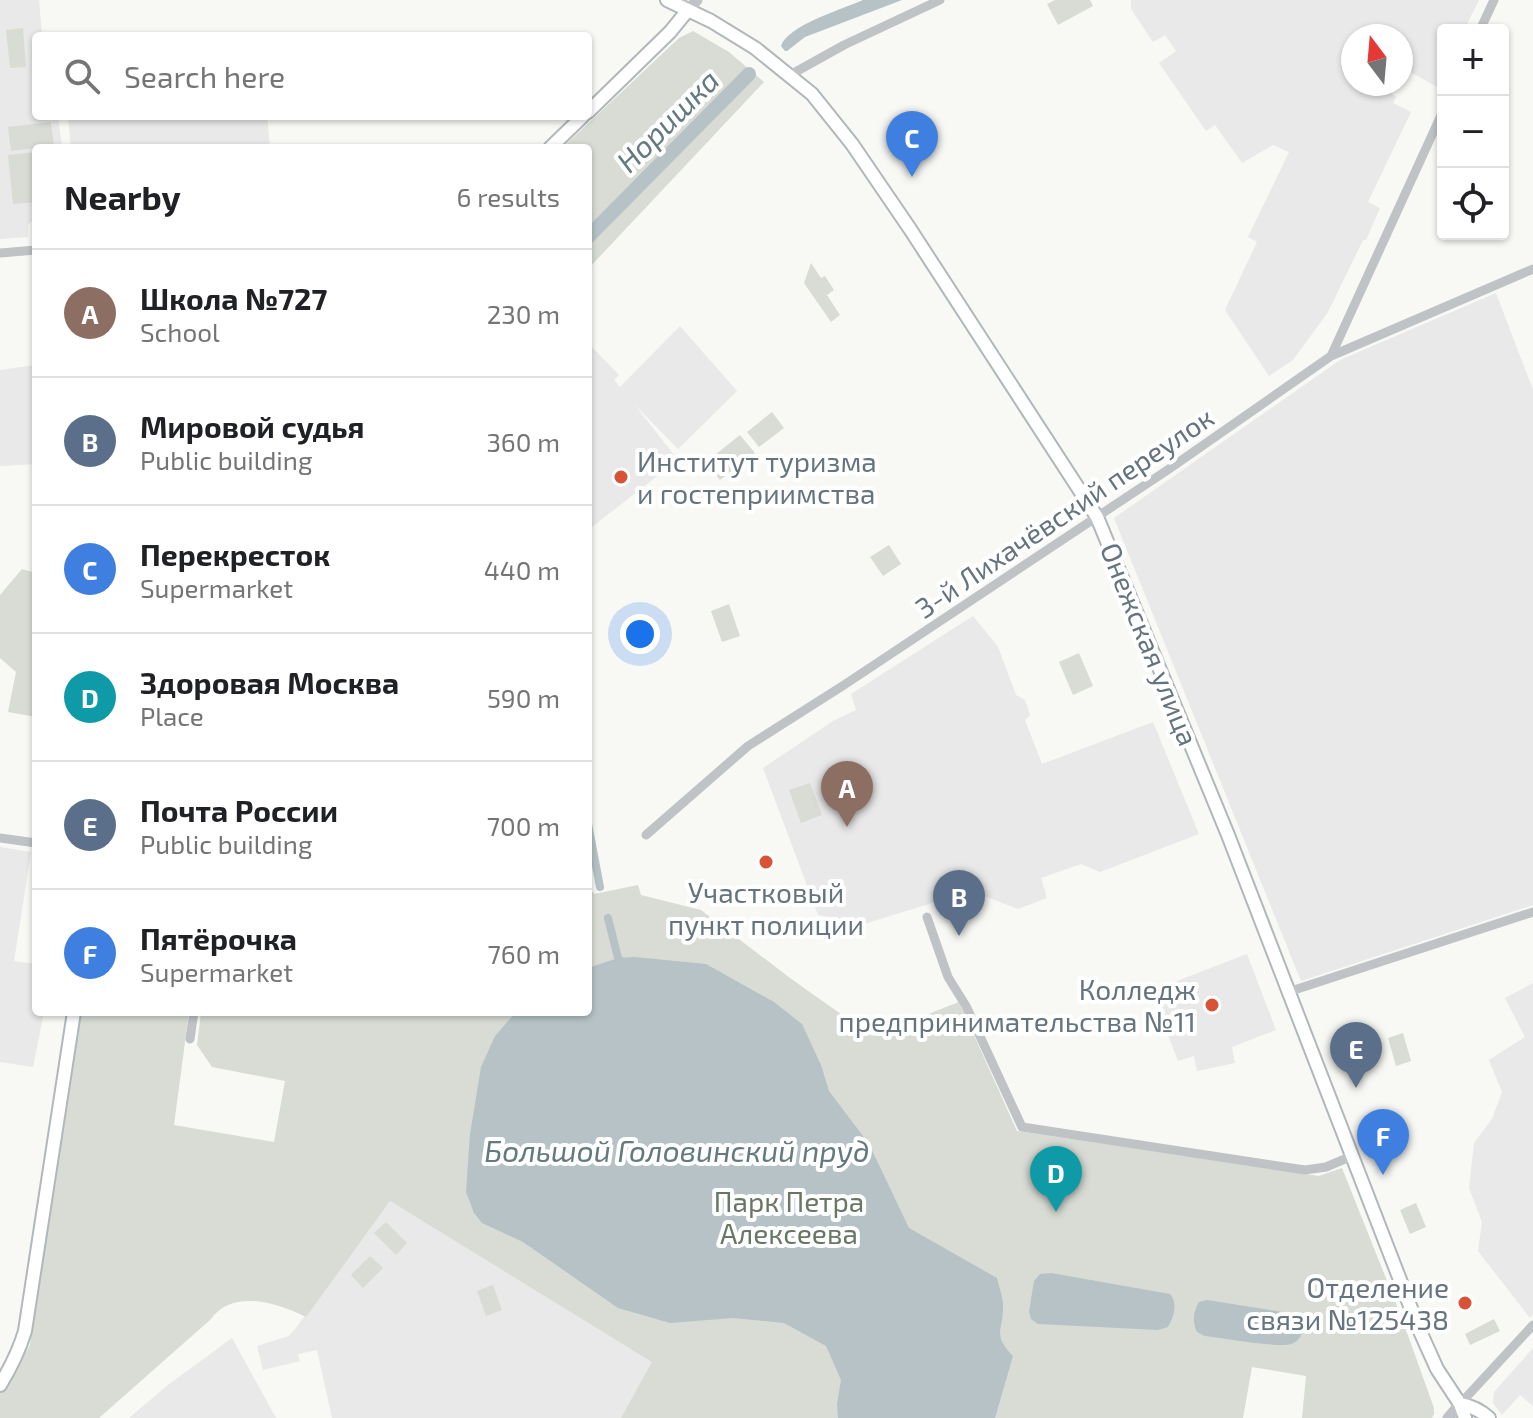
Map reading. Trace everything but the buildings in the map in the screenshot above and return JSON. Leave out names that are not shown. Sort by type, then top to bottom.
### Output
[{"type":"main road","name":"Онежская улица","points":[[667,0],[688,3],[755,48],[812,94],[852,144],[910,229],[1097,517],[1228,835],[1424,1341],[1465,1418]]},
{"type":"main road","points":[[592,108],[670,32],[688,3]]},
{"type":"main road","points":[[554,144],[579,120]]},
{"type":"main road","points":[[0,1385],[19,1351],[25,1331],[73,1016]]},
{"type":"main road","points":[[1460,1404],[1486,1415]]},
{"type":"street","points":[[790,75],[844,45],[940,0]]},
{"type":"street","points":[[1483,24],[1494,0]]},
{"type":"street","points":[[1331,356],[1437,124]]},
{"type":"street","points":[[0,253],[32,250]]},
{"type":"street","name":"3-й Лихачёвский переулок","points":[[646,835],[748,746],[1169,469],[1331,356],[1533,269]]},
{"type":"street","points":[[0,838],[32,842]]},
{"type":"street","points":[[1288,992],[1533,912]]},
{"type":"street","points":[[927,917],[948,977],[966,1006],[1022,1127],[1305,1170],[1326,1167],[1352,1156]]},
{"type":"street","points":[[190,1039],[193,1016]]},
{"type":"street","points":[[1448,1418],[1533,1325]]},
{"type":"shaded area","points":[[0,0],[39,0],[42,32],[32,32],[32,120],[58,120],[62,144],[32,144],[32,221],[28,225],[28,237],[0,239]]},
{"type":"shaded area","points":[[1131,0],[1479,0],[1467,24],[1437,24],[1437,87],[1413,73],[1413,24],[1341,24],[1341,96],[1395,96],[1393,103],[1411,112],[1368,202],[1380,208],[1328,312],[1293,360],[1269,376],[1225,310],[1257,242],[1248,237],[1289,152],[1273,145],[1242,163],[1215,125],[1206,131],[1159,63],[1176,51],[1165,35],[1153,42],[1131,9]]},
{"type":"shaded area","points":[[68,120],[267,120],[270,144],[71,144]]},
{"type":"shaded area","points":[[1496,293],[1533,390],[1533,905],[1301,981],[1114,518],[1340,360]]},
{"type":"shaded area","points":[[680,326],[737,391],[678,449],[634,404],[678,460],[592,527],[592,347],[619,375],[614,380],[620,387]]},
{"type":"shaded area","points":[[32,366],[32,464],[0,466],[0,370]]},
{"type":"shaded area","points":[[973,616],[998,647],[1016,695],[1025,700],[1030,715],[1025,720],[1042,764],[1153,722],[1199,834],[1100,872],[1081,864],[1041,878],[1047,898],[1018,909],[971,891],[864,924],[818,915],[763,768],[833,721],[856,710],[851,694]]},
{"type":"shaded area","points":[[0,847],[31,852],[14,961],[32,963],[32,1016],[43,1016],[33,1067],[0,1062]]},
{"type":"shaded area","name":"Колледж предпринимательства №11","points":[[1247,954],[1276,1030],[1232,1047],[1235,1063],[1197,1071],[1194,1056],[1178,1061],[1151,991]]},
{"type":"shaded area","points":[[1533,983],[1533,1314],[1530,1318],[1478,1251],[1482,1222],[1469,1188],[1474,1143],[1492,1119],[1502,1092],[1489,1060],[1525,1037],[1505,998]]},
{"type":"shaded area","points":[[390,1201],[653,1362],[621,1418],[332,1418],[317,1350],[298,1354],[300,1361],[263,1370],[257,1346],[289,1336]]},
{"type":"shaded area","points":[[232,1338],[276,1418],[129,1418],[168,1385]]},
{"type":"shaded area","points":[[1533,1348],[1533,1406],[1520,1395],[1502,1415],[1493,1403],[1494,1392]]},
{"type":"green space","points":[[1055,0],[1090,0],[1093,6],[1058,25],[1047,4]]},
{"type":"green space","points":[[23,28],[26,67],[10,68],[6,30]]},
{"type":"green space","points":[[693,31],[729,52],[764,82],[592,265],[592,144],[566,144],[679,38]]},
{"type":"green space","points":[[51,122],[54,144],[32,144],[32,149],[11,151],[8,127]]},
{"type":"green space","points":[[32,152],[32,202],[13,204],[8,155]]},
{"type":"green space","points":[[811,263],[834,290],[827,295],[840,315],[831,322],[804,283]]},
{"type":"green space","points":[[772,412],[784,428],[759,447],[747,432]]},
{"type":"green space","points":[[740,435],[755,453],[720,480],[706,462]]},
{"type":"green space","points":[[889,545],[901,564],[883,576],[870,557]]},
{"type":"green space","points":[[22,569],[32,572],[32,716],[8,712],[16,672],[0,658],[0,595]]},
{"type":"green space","points":[[729,604],[740,636],[722,642],[711,611]]},
{"type":"green space","points":[[1079,653],[1093,686],[1073,695],[1059,662]]},
{"type":"green space","points":[[852,766],[857,780],[828,791],[823,777]]},
{"type":"green space","points":[[810,783],[822,815],[801,823],[789,790]]},
{"type":"green space","name":"Парк Петра Алексеева","points":[[638,885],[641,895],[701,910],[872,1036],[959,1002],[1017,1131],[1319,1176],[1342,1168],[1401,1316],[1434,1408],[1432,1418],[1302,1418],[1306,1376],[1252,1367],[1243,1418],[621,1418],[652,1362],[390,1201],[306,1317],[269,1303],[243,1301],[230,1304],[219,1310],[99,1418],[0,1418],[0,1394],[30,1345],[79,1016],[188,1016],[174,1125],[274,1142],[285,1081],[212,1067],[197,1045],[201,1016],[592,1016],[592,892],[594,894]]},
{"type":"green space","points":[[1403,1033],[1411,1061],[1396,1066],[1388,1038]]},
{"type":"green space","points":[[1416,1203],[1426,1227],[1410,1234],[1400,1210]]},
{"type":"green space","points":[[386,1222],[407,1243],[396,1255],[374,1233]]},
{"type":"green space","points":[[370,1256],[383,1268],[363,1288],[351,1275]]},
{"type":"green space","points":[[493,1285],[502,1310],[486,1316],[477,1291]]},
{"type":"green space","points":[[1494,1319],[1500,1331],[1470,1345],[1465,1334]]},
{"type":"water","points":[[863,0],[902,0],[805,37],[787,51],[781,46],[794,31]]},
{"type":"water","name":"Большой Головинский пруд","points":[[618,958],[706,964],[774,1002],[802,1024],[829,1091],[869,1144],[909,1228],[997,1278],[1003,1302],[1000,1337],[1013,1356],[995,1418],[838,1418],[841,1380],[826,1346],[784,1323],[733,1318],[670,1323],[618,1308],[523,1242],[482,1223],[474,1213],[466,1192],[470,1134],[481,1067],[495,1036],[512,1016],[592,1016],[592,967]]},
{"type":"water","points":[[1051,1273],[1170,1294],[1174,1306],[1172,1319],[1168,1327],[1158,1330],[1038,1324],[1031,1319],[1029,1312],[1034,1281],[1040,1274]]},
{"type":"water","points":[[1207,1300],[1301,1316],[1302,1333],[1295,1342],[1284,1345],[1205,1336],[1197,1332],[1194,1317],[1199,1302]]},
{"type":"waterway","name":"Норишка","points":[[592,233],[749,74]]},
{"type":"waterway","points":[[592,845],[600,887]]},
{"type":"waterway","points":[[608,918],[618,958],[624,966]]},
{"type":"place","name":"Перекресток","points":[[912,177]]},
{"type":"place","name":"Институт туризма и гостеприимства","points":[[621,477]]},
{"type":"place","name":"Школа №727","points":[[847,827]]},
{"type":"place","name":"Участковый пункт полиции","points":[[766,862]]},
{"type":"place","name":"Мировой судья","points":[[959,936]]},
{"type":"place","name":"Колледж предпринимательства №11","points":[[1212,1005]]},
{"type":"place","name":"Почта России","points":[[1356,1088]]},
{"type":"place","name":"Пятёрочка","points":[[1383,1175]]},
{"type":"place","name":"Здоровая Москва","points":[[1056,1212]]},
{"type":"place","name":"Отделение связи №125438","points":[[1465,1303]]}]
